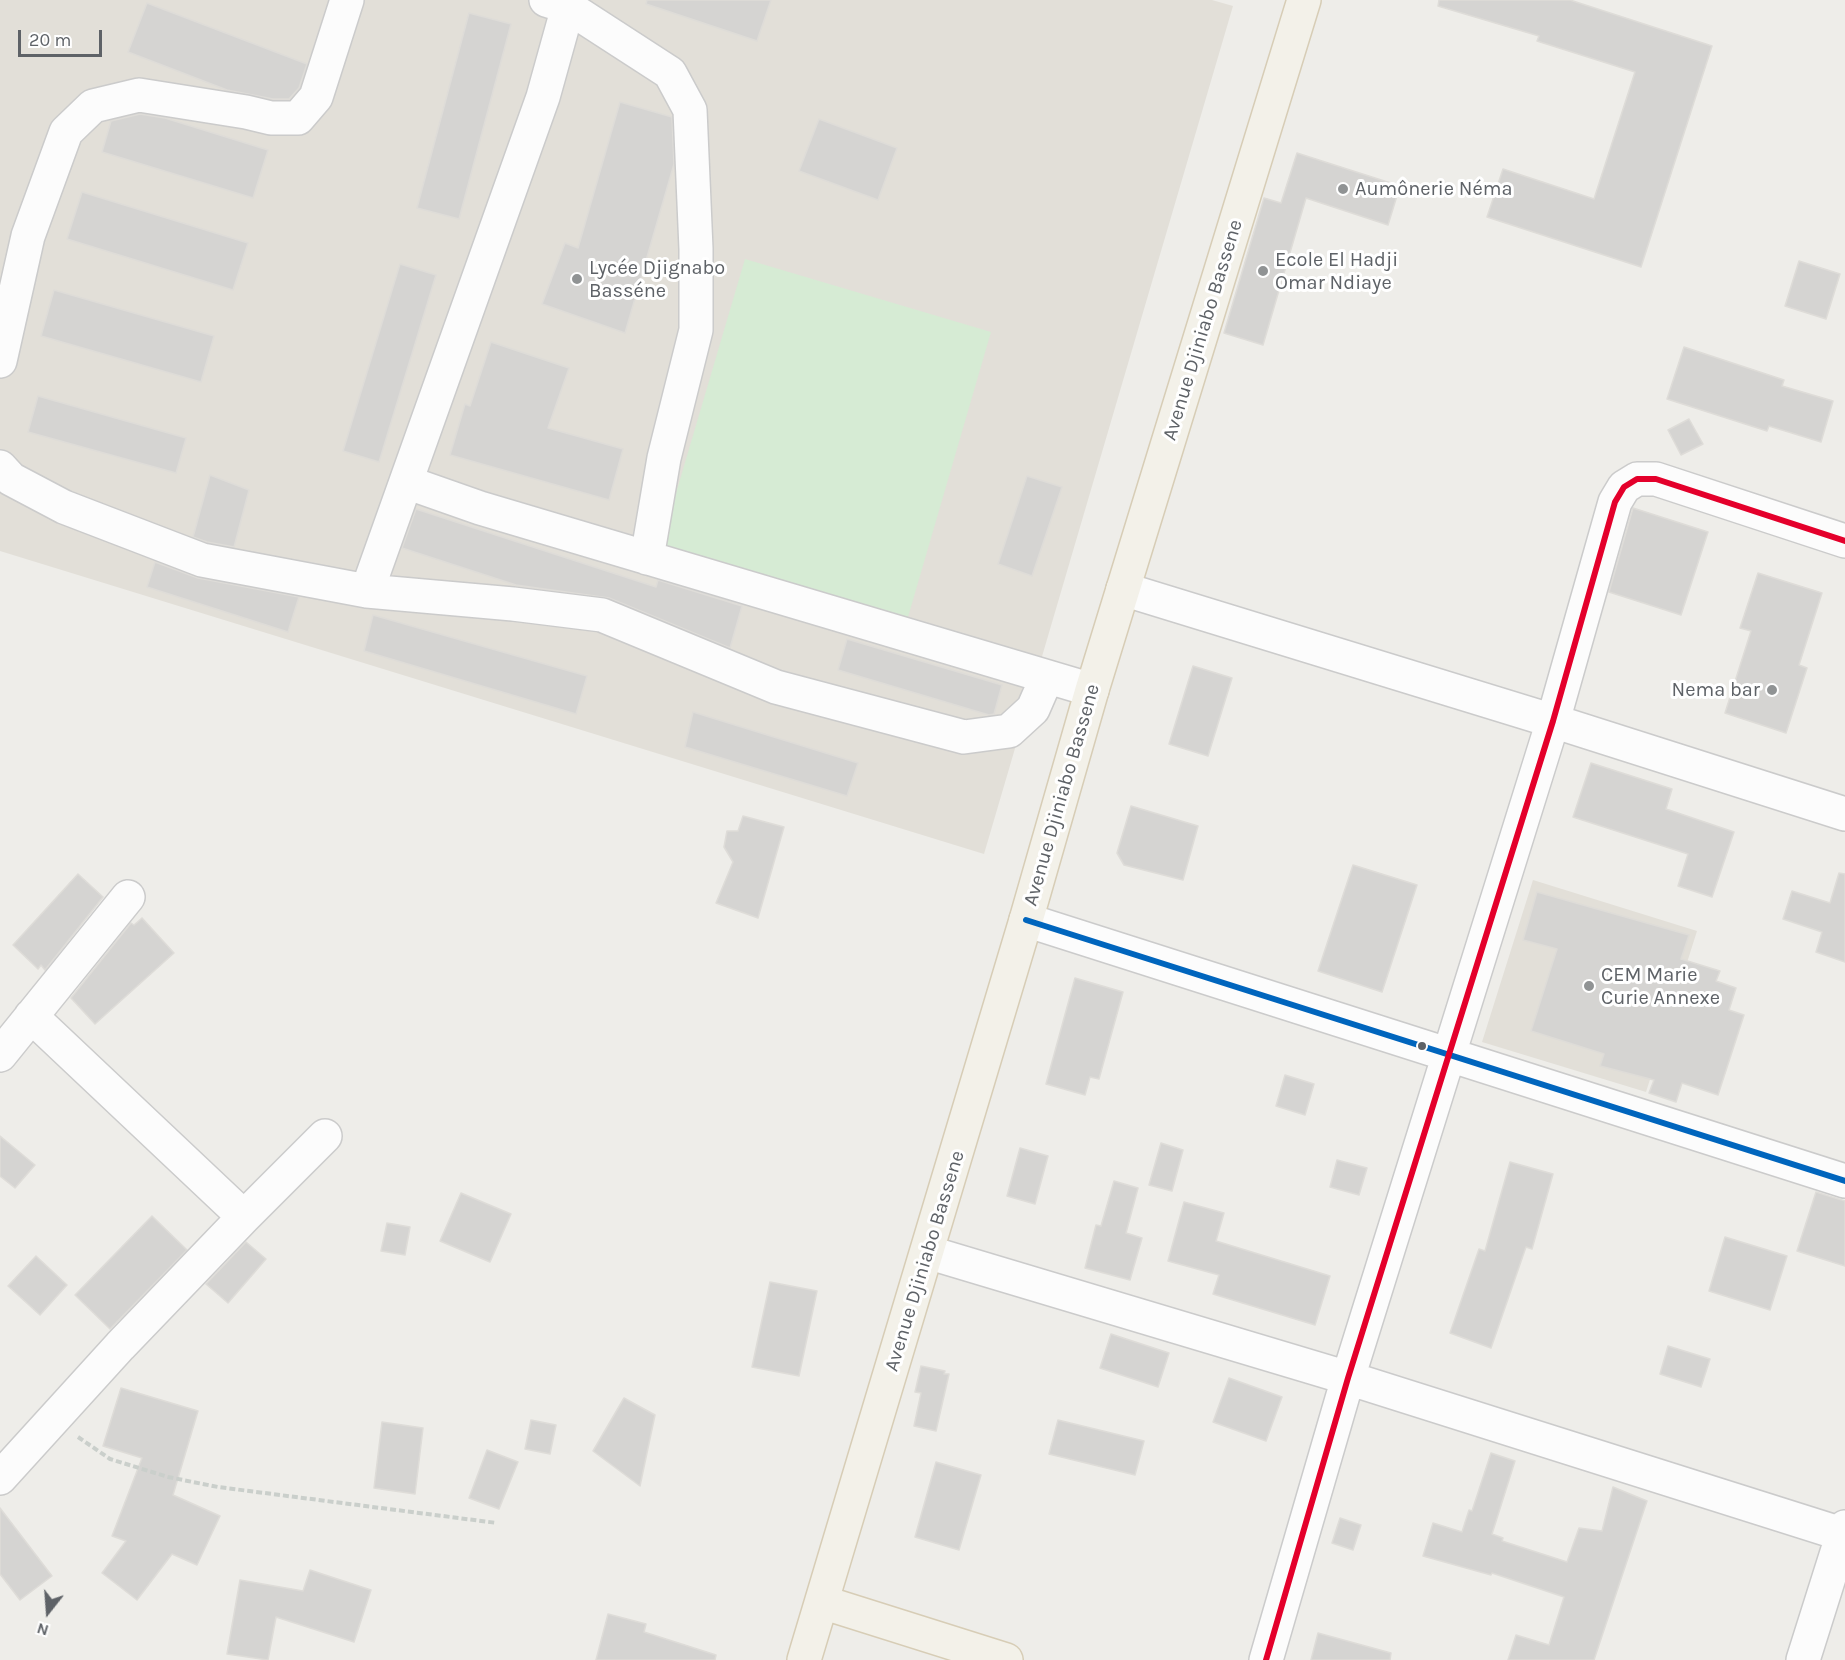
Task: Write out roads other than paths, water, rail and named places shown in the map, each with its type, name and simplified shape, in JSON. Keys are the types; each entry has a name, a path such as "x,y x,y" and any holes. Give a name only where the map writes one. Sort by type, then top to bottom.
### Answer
{"main road":[{"name":"Avenue Djiniabo Bassene","path":"804,1660 1026,920 1092,690 1304,0"},
{"path":"822,1602 1006,1660"}],"street":[{"path":"0,361 28,236 66,132 93,106 139,95 271,118 298,118 316,97 347,0"},
{"path":"367,591 543,97 557,4 669,73 690,110 696,249 696,330 664,458 647,558"},
{"path":"0,466 11,479 64,507 202,560 367,591 513,604 602,615 776,687 964,737 1009,731 1033,709 1047,677"},
{"path":"1266,1660 1348,1378 1553,721 1615,502 1624,488 1637,479 1656,479 1845,541"},
{"path":"406,482 480,508 1092,690"},
{"path":"1123,589 1553,721 1845,814"},
{"path":"0,1055 128,897"},
{"path":"1026,920 1845,1180"},
{"path":"31,1016 244,1217"},
{"path":"0,1478 53,1417 244,1217 325,1136"},
{"path":"927,1252 1348,1378 1844,1532 1803,1660"}],"place":[{"name":"Aumônerie Néma","path":"1343,189"},
{"name":"Ecole El Hadji Omar Ndiaye","path":"1263,271"},
{"name":"Lycée Djignabo Basséne","path":"577,279"},
{"name":"Nema bar","path":"1772,690"},
{"name":"CEM Marie Curie Annexe","path":"1589,986"}]}
